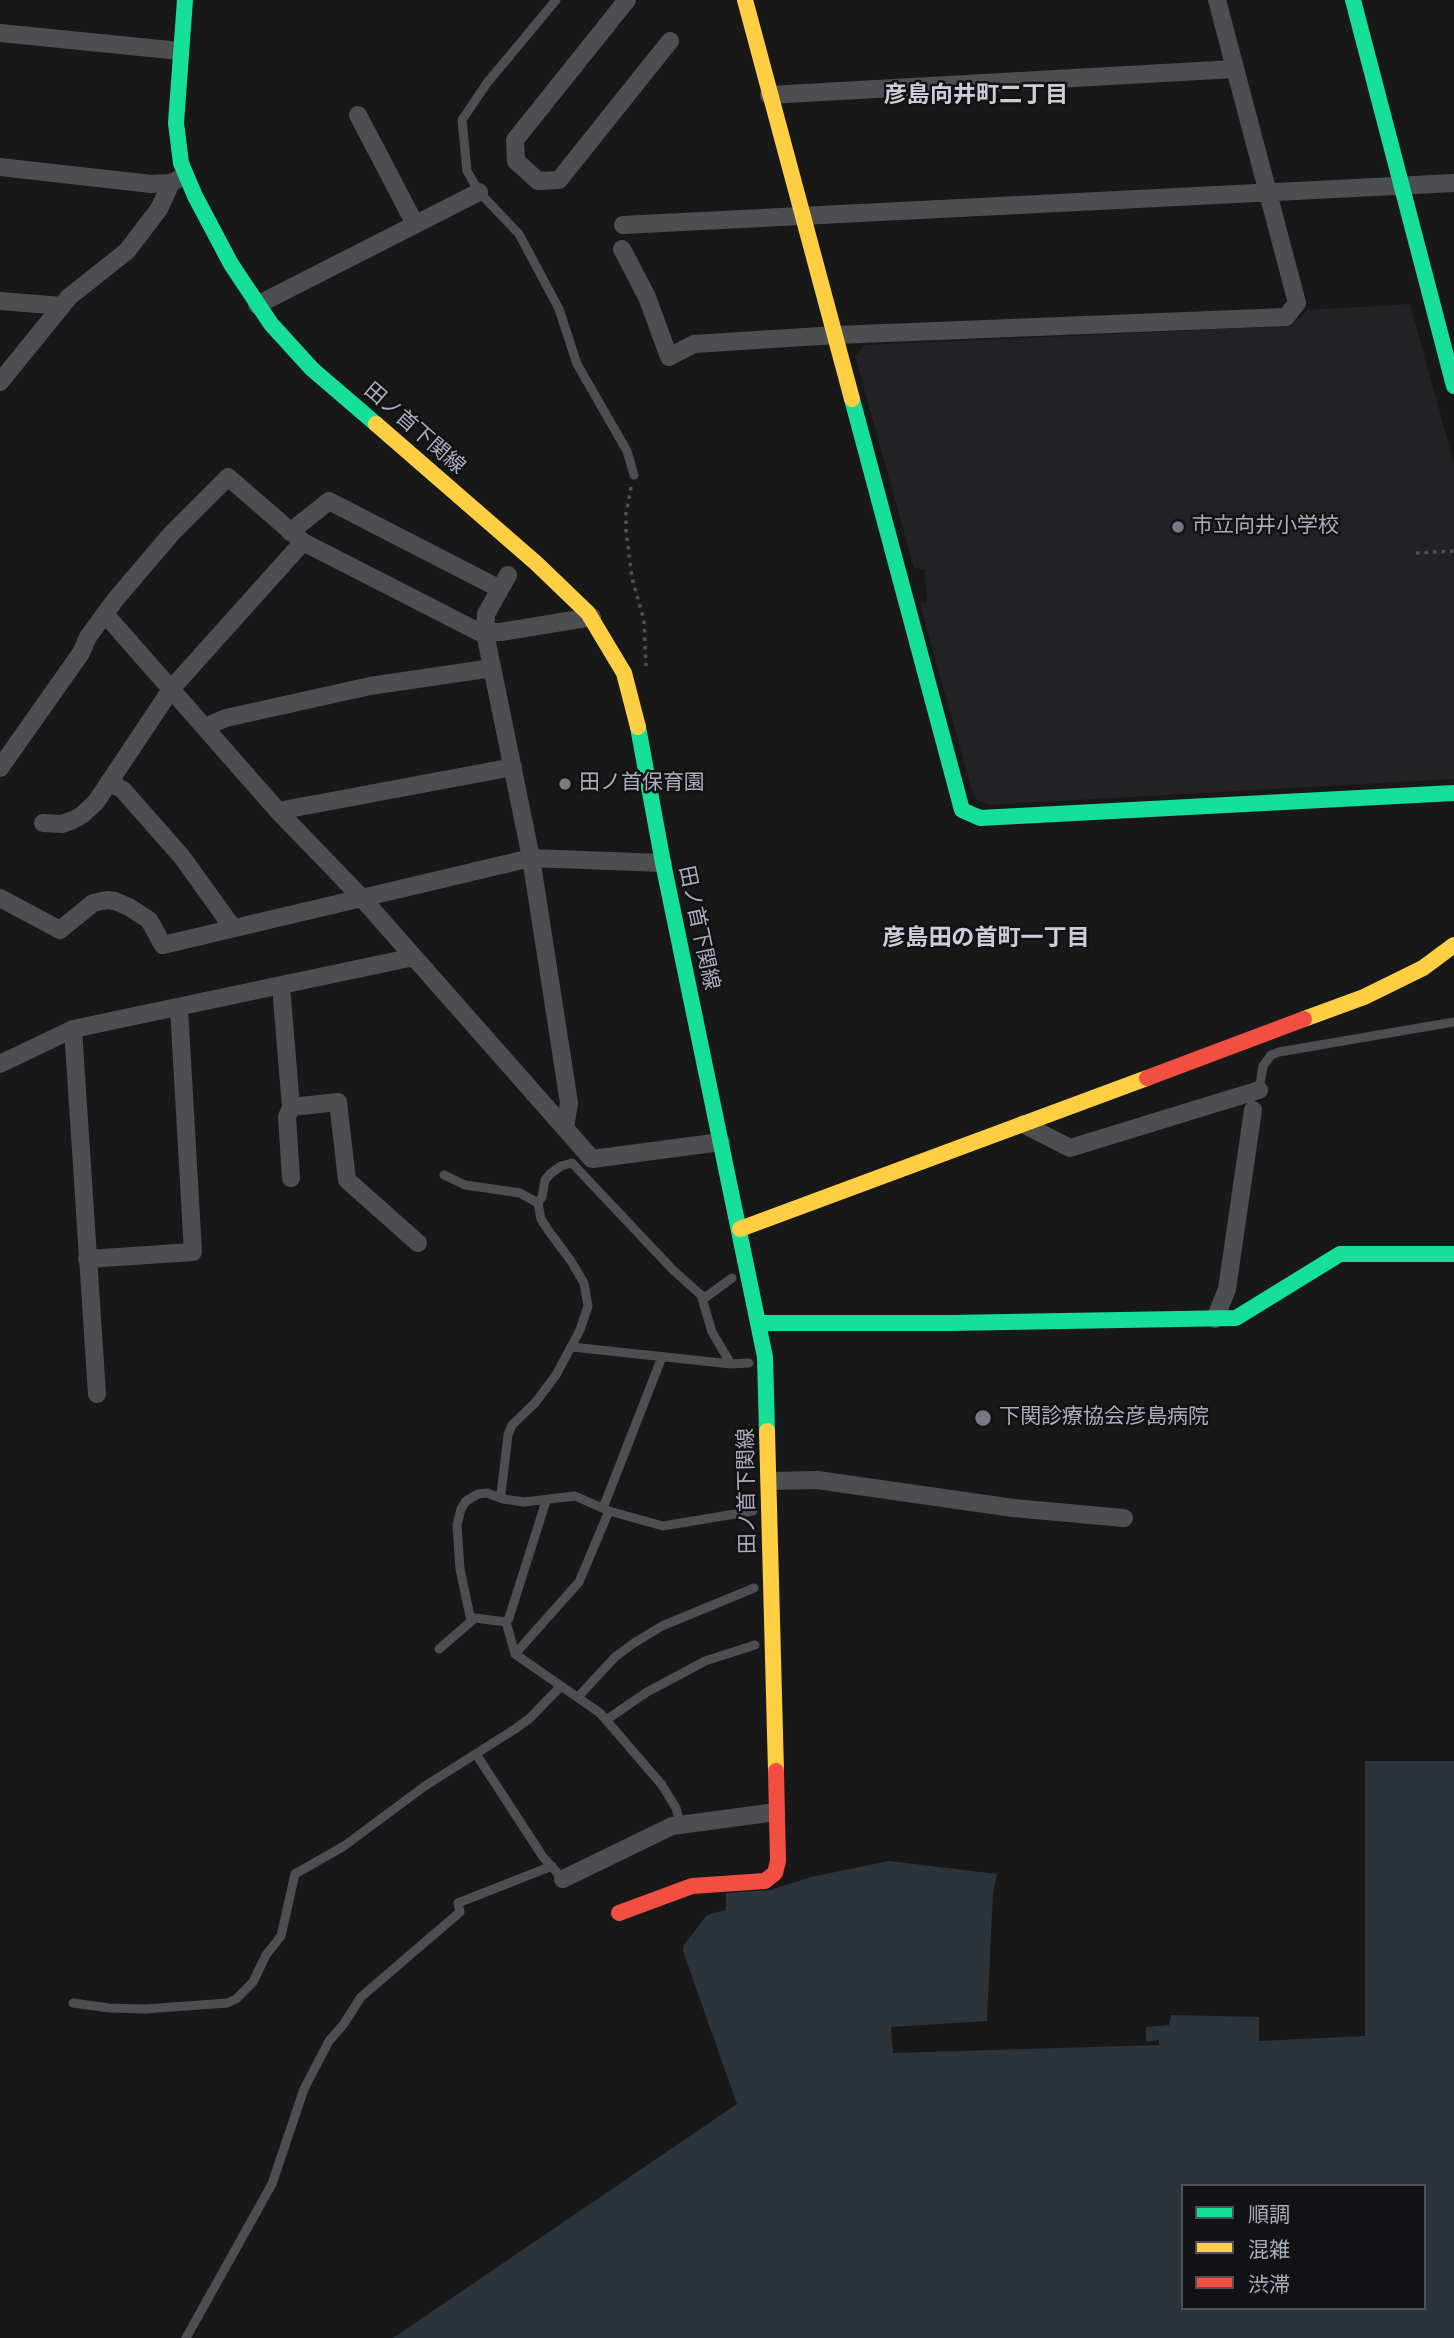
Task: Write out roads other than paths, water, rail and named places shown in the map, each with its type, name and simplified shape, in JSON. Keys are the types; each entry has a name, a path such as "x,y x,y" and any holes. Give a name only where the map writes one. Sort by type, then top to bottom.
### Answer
{"street":[{"name":"田ノ首下関線","path":"185,0 176,123 181,163 179,179 231,264 271,324 312,369 536,563 592,617 614,653 629,686 638,721 663,863 765,1357 778,1861 775,1873 765,1881 692,1886 619,1913"},
{"path":"627,0 515,140 516,161 538,181 559,180 670,41"},
{"path":"745,0 962,810 980,818 1454,793"},
{"path":"622,249 647,298 669,357 694,344 836,335 1286,317 1297,303 1217,0"},
{"path":"1353,0 1454,386"},
{"path":"0,33 180,51"},
{"path":"769,95 1235,69"},
{"path":"358,115 415,223"},
{"path":"0,167 151,184 179,179"},
{"path":"0,382 69,298 127,251 179,179"},
{"path":"623,225 1454,183"},
{"path":"257,305 479,192"},
{"path":"0,301 62,306"},
{"path":"0,768 81,653 105,614 172,533 228,477 297,537 479,632 592,617"},
{"path":"43,823 62,824 82,815 96,802 172,688 329,501 504,582 486,614 485,632 531,858 569,1103 565,1128"},
{"path":"105,614 278,811 361,897 592,1159 721,1142"},
{"path":"205,727 226,718 370,686 492,668"},
{"path":"278,811 513,767"},
{"path":"109,782 123,790 182,857 233,928"},
{"path":"0,898 60,930 93,903 115,901 149,920 163,945 531,858 663,863"},
{"path":"740,1229 1364,998 1423,968 1454,945"},
{"path":"0,1064 73,1029 414,957"},
{"path":"281,986 291,1107 287,1117 291,1178"},
{"path":"87,1259 192,1252 179,1008"},
{"path":"73,1029 97,1394"},
{"path":"1023,1124 1070,1148 1259,1090"},
{"path":"291,1107 338,1102 346,1180 418,1243"},
{"path":"1215,1319 1227,1289 1253,1110"},
{"path":"758,1323 1236,1318 1340,1254 1454,1254"},
{"path":"769,1481 817,1480 1013,1508 1124,1518"},
{"path":"557,1873 680,1824 776,1812"}],"lane":[{"path":"556,0 486,83 462,120 467,171 479,192 519,234 543,277 559,309 577,364 623,443 634,475"},
{"path":"1259,1090 1262,1066 1271,1055 1279,1052 1454,1022"},
{"path":"498,1496 501,1494 508,1435 512,1425 549,1386 572,1347 587,1310 588,1296 584,1283 541,1219 538,1203 545,1180 550,1174 561,1166 572,1163 673,1270 701,1295 706,1297 732,1278"},
{"path":"444,1175 465,1185 520,1193 538,1203"},
{"path":"701,1295 712,1332 731,1364"},
{"path":"572,1347 731,1364 749,1363"},
{"path":"515,1654 579,1582 662,1357"},
{"path":"471,1621 460,1569 457,1525 466,1501 478,1494 487,1493 524,1502 575,1496 606,1510 663,1526 753,1511"},
{"path":"546,1501 506,1622 515,1654 606,1720 662,1785 676,1808 680,1824"},
{"path":"578,1698 615,1657 634,1643 662,1626 754,1588"},
{"path":"439,1649 475,1618 506,1622"},
{"path":"606,1720 647,1692 693,1667 755,1645"},
{"path":"73,2003 145,2009 227,2003 236,1999 253,1982 266,1955 281,1936 295,1874 344,1846 425,1786 530,1718 561,1686"},
{"path":"186,2338 272,2184 304,2089 329,2041 344,2025 361,1997 460,1912 458,1903 557,1873 475,1754"}],"place":[{"name":"市立向井小学校","path":"1178,527"},
{"name":"田ノ首保育園","path":"565,784"},
{"name":"下関診療協会彦島病院","path":"983,1418"}],"district":[{"name":"彦島向井町二丁目","path":"976,96"},
{"name":"彦島田の首町一丁目","path":"986,939"}]}
